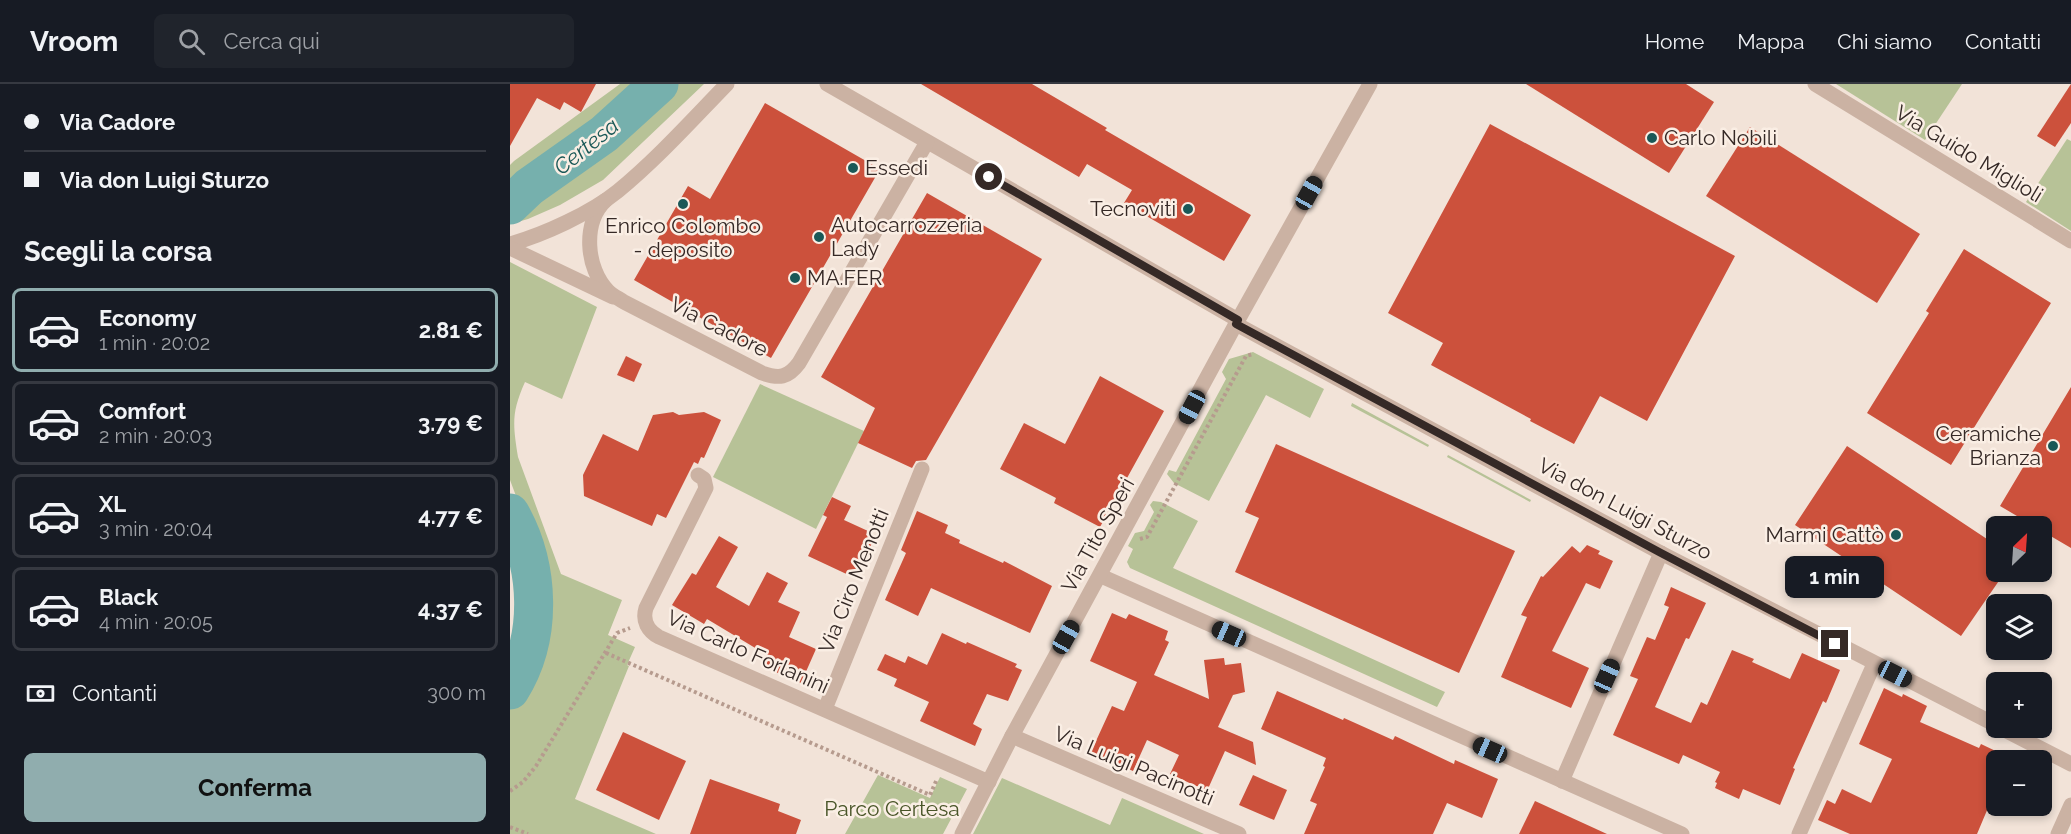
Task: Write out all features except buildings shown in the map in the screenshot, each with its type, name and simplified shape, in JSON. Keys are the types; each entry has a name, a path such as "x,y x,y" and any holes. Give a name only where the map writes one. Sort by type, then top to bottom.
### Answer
{"street":[{"name":"Via Cadore","path":"727,84 653,159 596,211 590,242 593,262 604,286 624,302 762,373 779,378 788,375 799,363 927,142"},
{"path":"827,84 1237,322"},
{"name":"Via Tito Speri","path":"962,834 1012,736 1237,322 1370,84"},
{"name":"Via Guido Miglioli","path":"1815,84 2071,241"},
{"name":"Via Cadore","path":"511,246 582,214 606,200"},
{"path":"511,246 596,291 624,302"},
{"name":"Via don Luigi Sturzo","path":"1237,322 1661,553 1986,720"},
{"name":"Via Ciro Menotti","path":"825,710 922,469"},
{"name":"Via Carlo Forlanini","path":"698,475 704,479 706,488 646,608 645,622 650,631 659,637 989,782"},
{"path":"1562,781 1661,553"},
{"path":"1101,576 1682,834"},
{"path":"1799,834 1874,664"},
{"name":"Via Luigi Pacinotti","path":"1012,736 1239,834"},
{"path":"2020,738 2071,764"},
{"path":"2058,834 2071,806"}],"path":[{"path":"1135,540 1147,537 1246,356 1260,352"},
{"path":"510,791 522,782 536,766 617,633 645,622"},
{"path":"606,653 930,795 945,762"},
{"path":"510,826 528,834"}],"green space":[{"path":"620,84 645,84 606,122 510,186 510,165 514,161"},
{"path":"672,84 704,84 603,180 560,205 514,223 528,204 629,127"},
{"path":"1836,84 1962,84 1925,140"},
{"path":"2067,139 2071,141 2071,231 2026,202"},
{"path":"510,262 597,307 562,399 525,382 515,411 515,436 518,457 561,574 622,600 608,635 635,647 575,799 656,834 510,834 510,705 522,693 533,674 540,614 536,561 525,520 510,480"},
{"path":"1253,352 1324,389 1310,418 1266,395 1209,501 1174,483 1167,474 1169,470 1176,472 1226,379 1222,372 1229,359"},
{"path":"760,384 864,431 816,529 713,477"},
{"path":"1352,403 1429,445 1428,447 1351,406"},
{"path":"1448,455 1531,500 1530,502 1447,457"},
{"path":"1153,501 1161,502 1198,521 1173,568 1445,692 1437,707 1130,568 1127,562 1133,549 1128,546 1135,533 1144,531 1154,512 1150,505"},
{"name":"Parco Certesa","path":"878,775 930,798 940,777 967,789 943,834 845,834"},
{"path":"1002,778 1110,825 1122,798 1204,834 973,834"}],"waterway":[{"name":"Certesa","path":"510,205 529,187 604,134 659,84"},
{"name":"Certesa","path":"510,513 527,556 534,602 528,648 521,670 510,690"}],"place":[{"name":"Carlo Nobili","path":"1652,138"},
{"name":"Essedi","path":"853,168"},
{"name":"Enrico Colombo - deposito","path":"683,204"},
{"name":"Tecnoviti","path":"1188,209"},
{"name":"Autocarrozzeria Lady","path":"819,237"},
{"name":"MA.FER","path":"795,278"},
{"name":"Ceramiche Brianza","path":"2053,446"},
{"name":"Marmi Cattò","path":"1896,535"}],"route":[{"path":"989,177 1238,320 1236,324 1835,644"}]}
